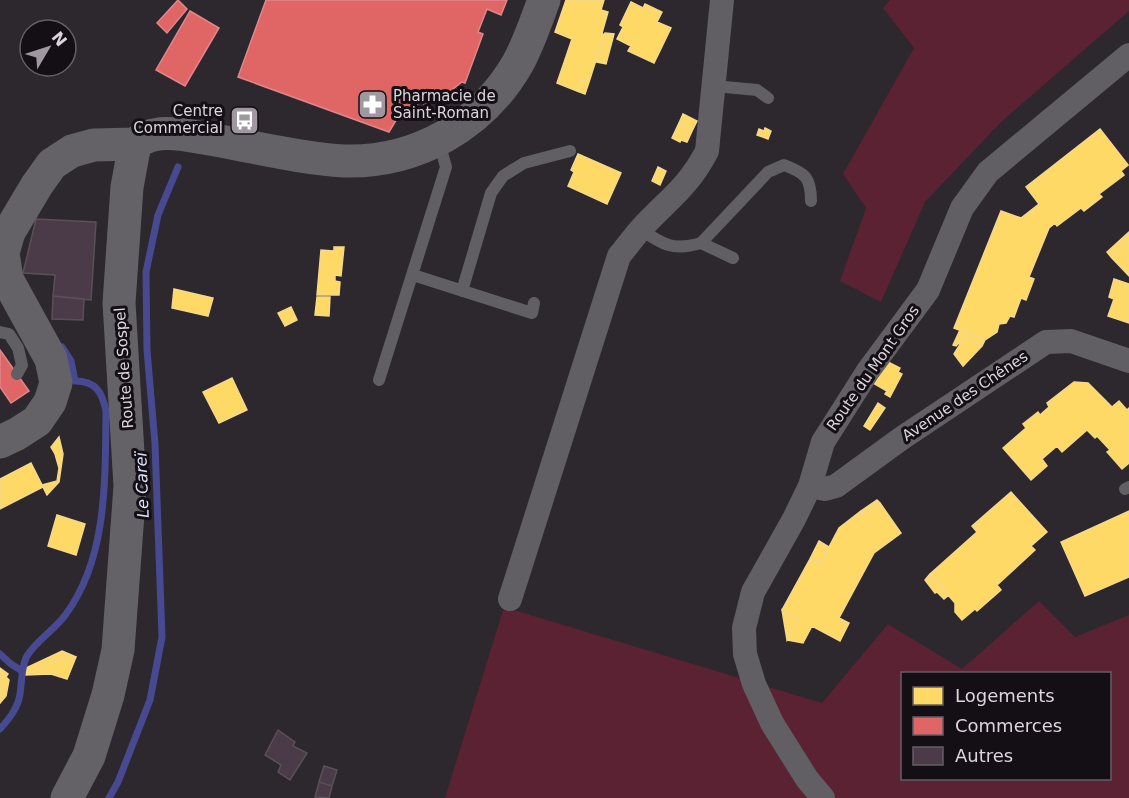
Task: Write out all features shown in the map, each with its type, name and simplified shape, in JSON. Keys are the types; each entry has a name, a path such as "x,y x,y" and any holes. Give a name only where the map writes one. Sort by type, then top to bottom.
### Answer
{"street":[{"path":"0,442 37,421 50,402 56,383 51,359 7,279 3,253 9,232 52,164 72,151 94,145 135,144 144,137 177,134 344,161 388,158 418,150 473,119 502,87 527,46 544,0"},
{"path":"510,599 619,256 640,229 683,188 697,170 707,151 722,0"},
{"name":"Route du Mont Gros","path":"823,798 807,779 772,723 754,684 745,654 744,628 753,592 810,486 823,442 868,370 928,290 962,208 988,172 1129,55"},
{"name":"Route de Sospel","path":"67,798 89,756 108,695 118,650 130,486 119,303 127,187 135,144"},
{"name":"Avenue des Chênes","path":"810,486 825,489 836,486 902,438 1046,342 1071,341 1129,361"}],"lane":[{"path":"714,86 757,90 768,98"},
{"path":"379,380 446,167 438,140"},
{"path":"462,291 491,193 503,176 524,163 570,151"},
{"path":"640,229 663,245 688,247 701,243 768,172 784,165 802,172 811,185 811,201"},
{"path":"701,243 733,258"},
{"path":"413,275 532,313 534,303"},
{"path":"0,332 9,334 18,348 22,365 16,374"}],"shaded area":[{"path":"890,0 1129,0 1129,11 1001,122 925,202 881,302 840,281 866,208 843,174 914,48 883,8"},
{"path":"1039,601 1075,637 1129,615 1129,798 445,798 504,607 822,703 888,624 962,669"}],"building: Logements":[{"path":"566,0 604,0 601,10 608,12 602,33 604,35 589,82 581,80 577,91 557,83 572,39 555,32"},
{"path":"631,2 643,8 645,4 662,12 657,22 671,28 654,63 628,51 631,46 617,39 623,27 620,25"},
{"path":"605,33 614,34 606,64 596,62"},
{"path":"581,80 589,82 585,94 577,91"},
{"path":"683,114 697,121 693,129 679,123"},
{"path":"679,123 687,127 680,142 672,138"},
{"path":"687,127 693,129 687,142 681,140"},
{"path":"765,128 771,131 768,139 757,135 759,129 764,131"},
{"path":"1100,129 1128,165 1121,171 1124,175 1099,194 1102,197 1084,211 1081,208 1057,226 1055,223 1049,228 1029,277 1034,279 1026,300 1021,298 1014,317 1010,316 1006,323 999,324 997,332 985,340 954,328 1001,211 1021,218 1039,204 1026,187"},
{"path":"578,154 621,173 607,204 568,186 574,172 571,170"},
{"path":"658,167 666,171 660,185 652,181"},
{"path":"1129,232 1129,241 1111,257 1107,252"},
{"path":"1129,241 1129,276 1111,257"},
{"path":"334,247 344,247 341,276 335,275 335,281 340,282 339,295 317,295 321,250 334,251"},
{"path":"1114,279 1129,284 1129,323 1108,316 1114,299 1109,297"},
{"path":"174,289 213,298 208,316 172,308"},
{"path":"317,297 330,297 329,316 315,315"},
{"path":"291,307 297,320 285,326 278,313"},
{"path":"960,330 985,340 982,346 964,338 956,346 953,345"},
{"path":"964,338 982,346 963,366 954,354"},
{"path":"886,361 900,368 898,372 902,374 890,397 885,394 887,391 873,383"},
{"path":"232,378 247,410 219,423 203,392"},
{"path":"1074,382 1088,383 1112,407 1119,401 1127,410 1129,408 1129,463 1122,469 1107,452 1110,450 1097,436 1095,438 1087,430 1062,452 1057,446 1042,459 1047,466 1031,480 1003,448 1026,428 1023,424 1038,412 1040,415 1049,407 1047,403"},
{"path":"878,403 885,408 870,430 864,426"},
{"path":"59,437 63,454 59,482 47,495 42,485 57,481 59,468 51,447"},
{"path":"31,463 43,487 0,509 0,479"},
{"path":"1011,492 1047,532 1031,546 1035,550 997,585 1001,590 977,611 975,609 962,620 955,612 955,603 930,574 977,532 972,526"},
{"path":"877,500 880,503 863,515 861,511"},
{"path":"880,503 901,533 874,553 839,618 849,623 840,641 812,626 803,643 787,640 798,619 782,610 810,559 820,564 839,528 861,511 863,515"},
{"path":"1129,511 1129,577 1085,596 1061,542"},
{"path":"57,515 85,524 76,555 48,546"},
{"path":"819,541 829,547 820,564 810,559"},
{"path":"930,574 949,595 944,599 937,592 935,593 925,580"},
{"path":"782,610 798,619 787,640"},
{"path":"62,651 76,657 63,658 25,675 26,668"},
{"path":"76,657 67,679 51,674 25,675 63,658"},
{"path":"0,668 8,674 6,677 9,680 6,696 0,703"}],"building: Commerces":[{"path":"178,0 187,9 167,33 157,23"},
{"path":"266,0 507,0 501,15 487,9 478,32 483,34 465,83 462,82 453,89 454,91 424,104 423,102 414,105 411,113 398,117 389,132 238,77"},
{"path":"190,11 219,28 185,86 156,70"},
{"path":"0,350 29,391 11,403 0,387"}],"building: Autres":[{"path":"36,219 96,222 91,300 53,296 55,275 23,273"},
{"path":"53,296 84,299 83,320 52,319"},
{"path":"278,730 295,742 293,746 307,753 290,780 278,772 281,765 265,755"},
{"path":"324,766 337,770 332,786 319,782"},
{"path":"319,782 332,786 329,798 315,797"}],"waterway":[{"name":"Le Careï","path":"109,798 118,782 150,700 162,637 155,444 147,350 146,272 158,215 178,167"},
{"path":"0,729 17,704 23,667 29,652 62,620 80,592 97,542 104,490 106,411 100,393 93,385 75,381 71,361 62,347"},
{"path":"0,654 22,671"}],"place":[{"name":"Pharmacie de Saint-Roman","path":"372,105"},
{"name":"Centre Commercial","path":"244,120"}]}
